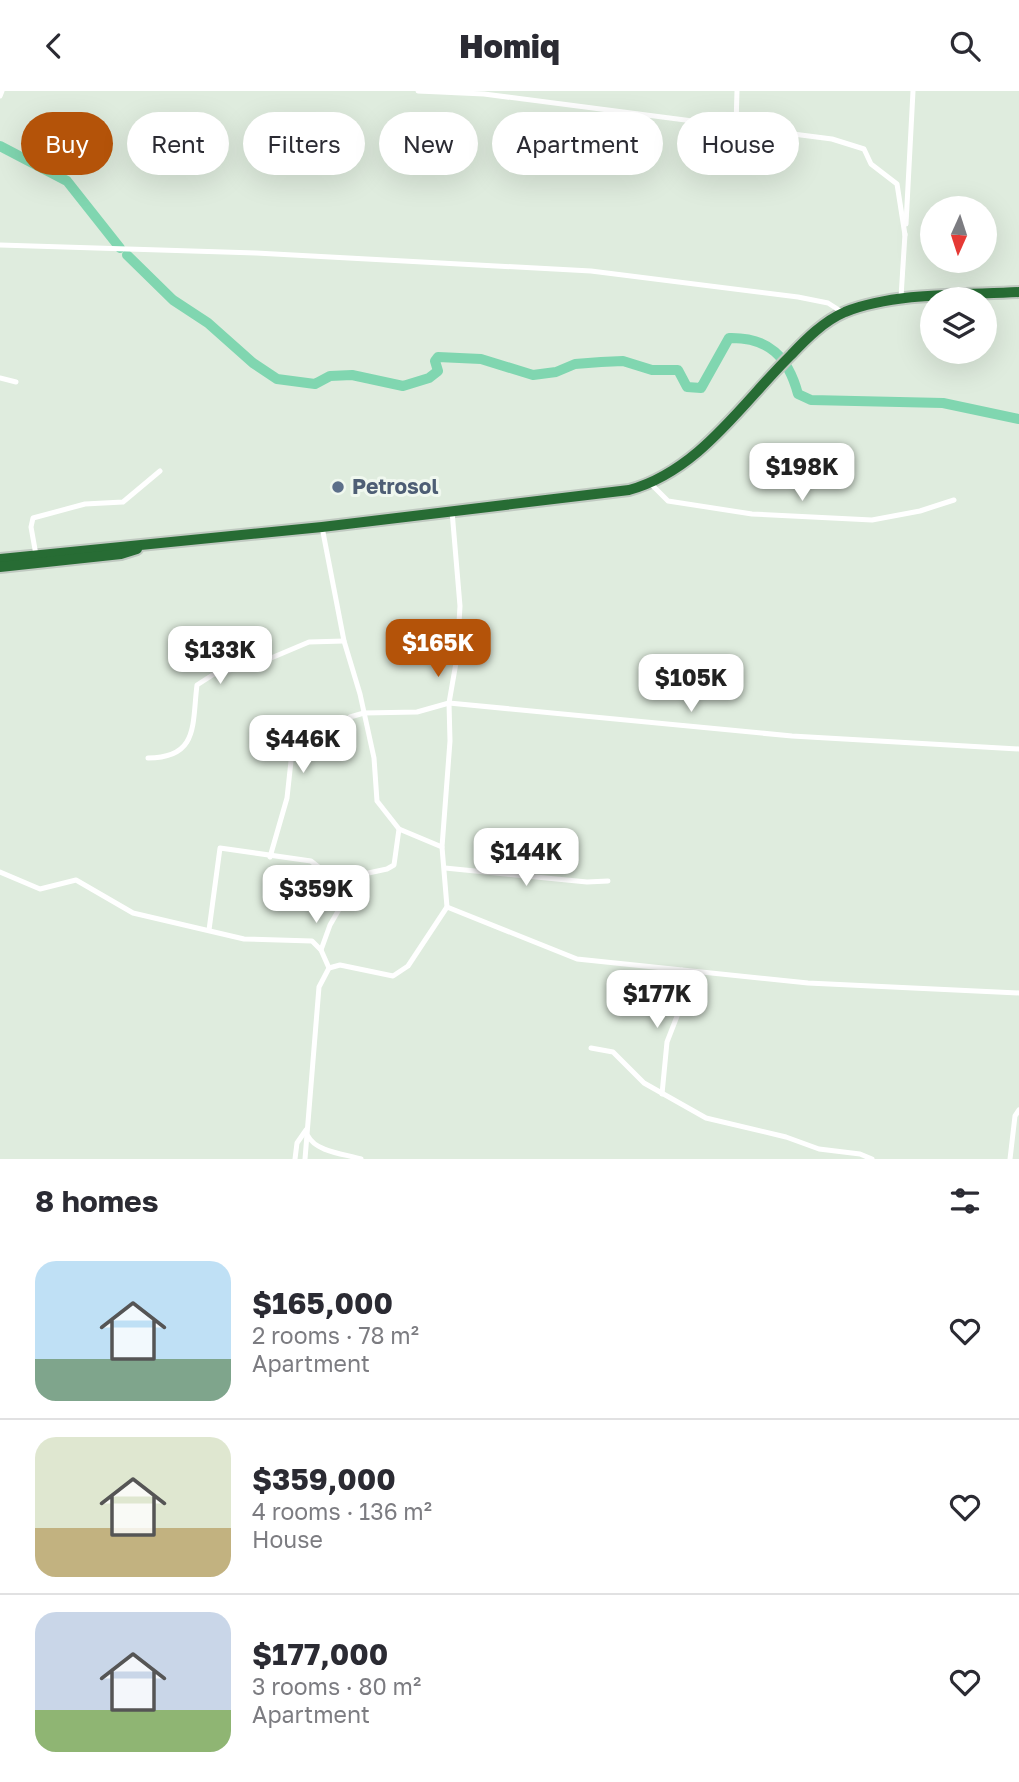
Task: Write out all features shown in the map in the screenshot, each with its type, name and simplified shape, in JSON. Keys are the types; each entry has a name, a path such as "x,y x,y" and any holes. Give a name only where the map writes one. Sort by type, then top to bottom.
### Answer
{"highway":[{"path":"0,559 323,527 616,492 650,483 696,454 800,346 818,329 843,313 871,304 901,300 1019,292"},
{"path":"0,567 121,554 156,544"}],"street":[{"path":"0,96 2,91"},
{"path":"418,91 484,92 677,118"},
{"path":"736,112 737,91"},
{"path":"901,300 913,91"},
{"path":"799,135 832,139 864,149 870,164 897,184 905,235"},
{"path":"0,245 256,253 591,271 798,297 828,303 843,313"},
{"path":"0,378 16,382"},
{"path":"36,555 31,527 33,518 85,504 123,502 160,471"},
{"path":"650,483 668,501 752,514 872,520 920,511 954,500"},
{"path":"305,1159 319,987 329,968 340,965 393,976 408,966 447,907 442,847 450,741 449,703 457,657 460,606 452,511"},
{"path":"323,527 344,641 374,758 377,801 398,829 442,847"},
{"path":"148,758 175,755 184,749 190,737 197,685 214,674 264,661 309,642 344,641"},
{"path":"270,857 287,798 292,752 312,752 350,717 364,713 417,712 449,703 792,736 1019,749"},
{"path":"209,930 220,848 311,861 330,876 345,879 394,865 398,829"},
{"path":"445,868 586,882 608,881"},
{"path":"0,872 40,889 76,880 133,913 244,939 312,941 321,950 329,968"},
{"path":"321,950 330,925 341,906 345,879"},
{"path":"447,907 577,958 808,983 1019,993"},
{"path":"662,1094 667,1042 681,1006 682,970"},
{"path":"591,1048 613,1052 644,1083 706,1118 786,1137 819,1149 860,1154 873,1159"},
{"path":"1010,1159 1015,1117 1019,1110"},
{"path":"295,1159 297,1143 306,1129"},
{"path":"306,1129 313,1143 361,1159"}],"waterway":[{"path":"0,146 67,181 120,248"},
{"path":"127,255 173,300 208,323 253,363 277,379 315,384 330,376 352,375 403,386 429,378 438,371 435,361 438,357 481,359 533,375 556,372 575,364 623,361 652,370 678,370 687,387 701,388 729,338 755,341 775,352 789,370 798,394 811,400 943,403 1019,419"}],"place":[{"name":"Petrosol","path":"338,487"}]}
